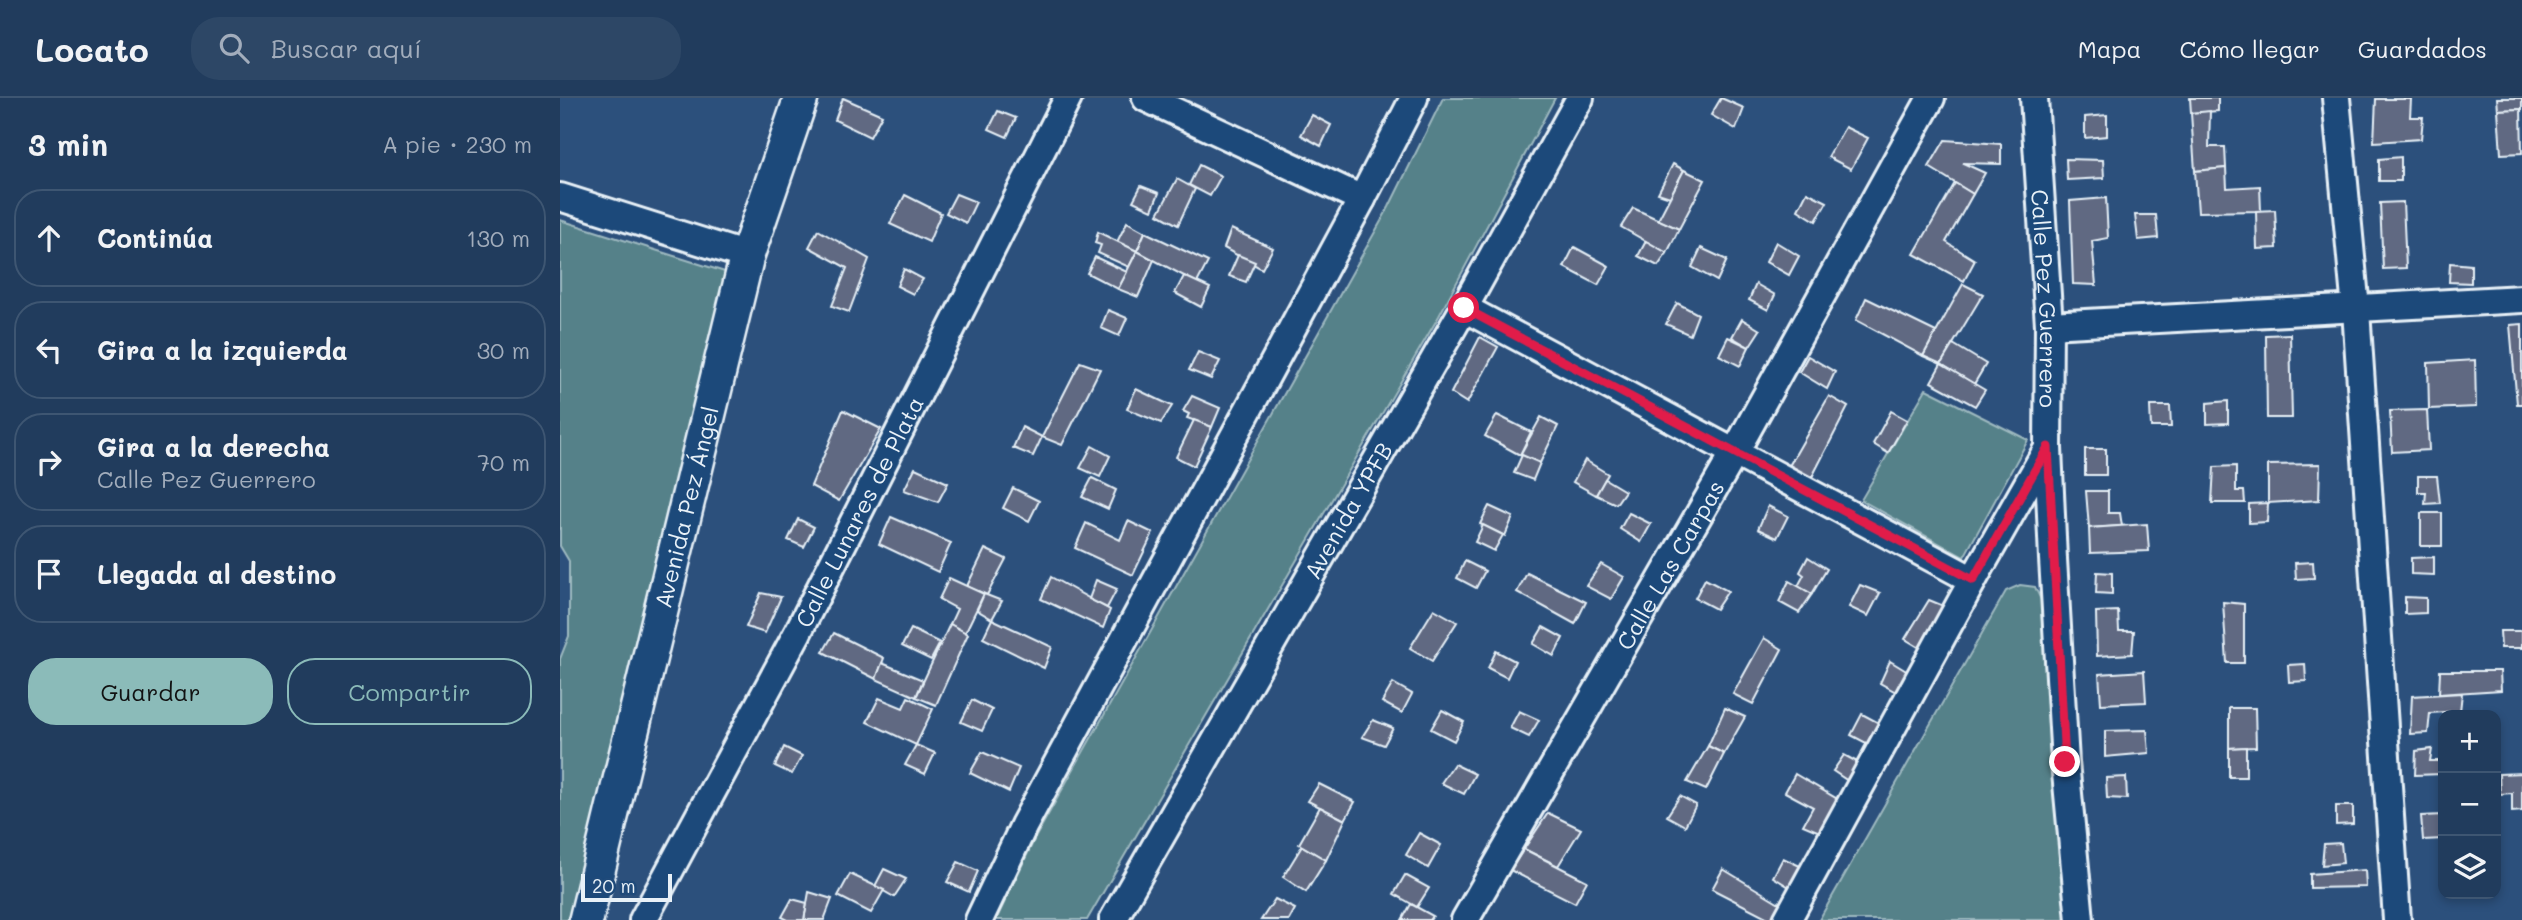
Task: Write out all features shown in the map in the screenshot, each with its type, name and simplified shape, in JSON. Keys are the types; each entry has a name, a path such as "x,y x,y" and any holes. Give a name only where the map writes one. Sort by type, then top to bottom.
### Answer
{"street":[{"name":"Avenida Pez Ángel","path":"586,920 747,256 801,98"},
{"name":"Calle Lunares de Plata","path":"643,920 798,632 1068,98"},
{"path":"1146,98 1362,199"},
{"path":"979,920 1024,825 1414,98"},
{"name":"Avenida YPFB","path":"1113,920 1464,308 1580,98"},
{"name":"Calle Las Carpas","path":"1465,920 1735,452 1931,98"},
{"name":"Calle Pez Guerrero","path":"2034,98 2049,326 2048,447 2065,762 2080,920"},
{"path":"2336,98 2356,310 2397,920"},
{"path":"560,197 747,256"},
{"path":"2049,326 2522,299"},
{"path":"1464,308 1973,580"},
{"path":"1787,920 2048,447"}],"green space":[{"path":"1443,98 1555,98 1439,316 1087,920 996,920 1035,838 1389,207"},
{"path":"560,220 728,273 570,920 560,920 560,659 569,636 569,561 560,546"},
{"path":"1926,389 2028,440 1964,557 1861,500"},
{"path":"2020,585 2035,587 2043,604 2066,920 1819,920 2006,591"}],"building":[{"path":"843,98 882,115 870,137 835,120"},
{"path":"1721,98 1744,108 1736,129 1711,115"},
{"path":"2190,98 2218,98 2218,111 2191,113"},
{"path":"2497,98 2522,98 2522,109 2498,110"},
{"path":"2376,99 2411,99 2410,117 2423,117 2421,139 2374,142"},
{"path":"2521,109 2522,153 2501,154 2498,110"},
{"path":"998,111 1016,118 1007,137 989,129"},
{"path":"2210,111 2209,147 2225,147 2226,168 2195,171 2191,113"},
{"path":"1312,115 1331,125 1321,146 1301,135"},
{"path":"2107,115 2107,136 2085,138 2085,117"},
{"path":"1845,127 1868,138 1851,169 1828,157"},
{"path":"1945,140 2001,144 2001,164 1963,163 1985,173 1973,194 1929,167"},
{"path":"2401,157 2401,181 2379,181 2379,159"},
{"path":"2066,159 2103,160 2104,178 2067,180"},
{"path":"1673,164 1684,170 1670,197 1658,193"},
{"path":"1199,165 1221,176 1210,196 1189,185"},
{"path":"2226,168 2227,188 2260,186 2261,211 2198,212 2195,171"},
{"path":"1684,170 1705,180 1679,229 1658,220"},
{"path":"1177,179 1195,189 1178,225 1158,214"},
{"path":"1955,183 1973,194 1946,242 1975,260 1964,281 1914,254"},
{"path":"1141,186 1159,193 1152,210 1133,201"},
{"path":"1807,192 1827,202 1816,221 1798,210"},
{"path":"956,194 976,202 966,223 946,213"},
{"path":"905,195 941,213 929,242 890,224"},
{"path":"2106,198 2108,238 2092,241 2096,285 2073,284 2070,201"},
{"path":"2403,202 2406,268 2383,269 2380,203"},
{"path":"1633,208 1679,229 1667,253 1621,227"},
{"path":"2275,210 2277,248 2257,249 2256,211"},
{"path":"2135,215 2156,215 2158,238 2138,240"},
{"path":"1127,222 1145,232 1137,251 1117,242"},
{"path":"1231,229 1273,248 1262,269 1224,248"},
{"path":"818,230 869,259 849,312 832,306 847,268 809,247"},
{"path":"1098,232 1137,251 1129,267 1098,253 1101,245 1095,243"},
{"path":"1145,232 1208,262 1197,283 1137,251"},
{"path":"1646,241 1667,253 1658,266 1638,256"},
{"path":"1776,242 1799,256 1789,275 1766,262"},
{"path":"1574,247 1609,266 1598,285 1564,267"},
{"path":"1701,248 1727,260 1717,281 1692,267"},
{"path":"1137,251 1154,260 1138,297 1118,289"},
{"path":"1238,255 1255,262 1246,282 1229,276"},
{"path":"1095,257 1127,272 1118,289 1087,273"},
{"path":"2450,263 2471,265 2471,283 2449,282"},
{"path":"904,269 923,279 913,294 897,286"},
{"path":"1184,276 1210,288 1201,307 1175,293"},
{"path":"1756,284 1775,295 1768,310 1749,300"},
{"path":"1963,284 1983,294 1941,364 1923,356"},
{"path":"1866,298 1936,332 1923,356 1856,320"},
{"path":"1677,303 1698,314 1690,335 1666,324"},
{"path":"1108,310 1127,318 1119,336 1101,328"},
{"path":"1742,319 1760,330 1749,347 1732,337"},
{"path":"2522,324 2522,404 2517,404 2510,325"},
{"path":"2290,334 2292,418 2267,418 2266,335"},
{"path":"1480,337 1498,347 1467,403 1451,393"},
{"path":"1728,337 1749,347 1740,366 1719,355"},
{"path":"1953,344 1986,364 1974,384 1941,364"},
{"path":"1198,352 1220,361 1211,379 1189,370"},
{"path":"1808,356 1835,372 1827,389 1799,372"},
{"path":"2475,360 2476,407 2429,409 2428,363"},
{"path":"1080,362 1100,369 1062,445 1042,437"},
{"path":"1941,364 1985,390 1975,406 1931,382"},
{"path":"1136,389 1172,406 1161,423 1127,409"},
{"path":"1192,396 1220,408 1212,427 1187,418 1189,414 1183,411"},
{"path":"1829,396 1848,407 1811,479 1789,466"},
{"path":"2228,401 2228,423 2207,424 2207,403"},
{"path":"2150,406 2170,406 2171,427 2151,427"},
{"path":"843,410 881,429 839,501 811,486"},
{"path":"2427,410 2429,450 2392,452 2390,411"},
{"path":"1891,411 1907,420 1888,453 1873,444"},
{"path":"1497,415 1531,432 1520,455 1485,436"},
{"path":"1541,417 1558,426 1540,463 1520,455"},
{"path":"1194,420 1212,427 1194,466 1176,457"},
{"path":"1022,427 1042,437 1033,456 1013,448"},
{"path":"1092,446 1110,456 1100,477 1080,468"},
{"path":"2085,449 2106,449 2106,475 2085,475"},
{"path":"1522,455 1540,463 1533,480 1514,473"},
{"path":"1585,460 1608,474 1596,495 1573,482"},
{"path":"2320,464 2319,500 2268,503 2268,465"},
{"path":"2236,466 2236,491 2244,491 2245,503 2212,503 2214,467"},
{"path":"915,468 948,483 938,502 904,490"},
{"path":"2418,476 2437,476 2440,503 2425,504 2426,492 2418,492"},
{"path":"1092,478 1116,490 1108,509 1082,497"},
{"path":"1605,479 1625,491 1616,504 1596,495"},
{"path":"1013,488 1039,501 1029,521 1003,508"},
{"path":"2086,491 2108,491 2108,513 2120,513 2122,526 2089,528"},
{"path":"2268,503 2267,522 2249,523 2249,504"},
{"path":"1489,506 1513,517 1505,536 1480,524"},
{"path":"1768,506 1788,516 1777,538 1758,529"},
{"path":"1629,513 1651,524 1641,542 1620,529"},
{"path":"2421,513 2442,513 2442,546 2421,546"},
{"path":"891,517 951,543 938,572 879,544"},
{"path":"798,519 814,527 804,547 788,540"},
{"path":"1128,521 1153,533 1133,575 1075,548 1086,523 1120,540"},
{"path":"2147,524 2149,551 2090,553 2089,528"},
{"path":"1483,525 1503,535 1494,551 1475,542"},
{"path":"985,549 1006,559 987,595 967,586"},
{"path":"1808,557 1827,569 1812,594 1798,586 1804,575 1800,572"},
{"path":"2434,557 2434,575 2411,574 2411,558"},
{"path":"1465,561 1485,571 1476,588 1457,578"},
{"path":"2313,562 2314,578 2296,579 2295,563"},
{"path":"1601,564 1624,577 1611,599 1586,586"},
{"path":"2097,572 2112,573 2112,594 2096,593"},
{"path":"1527,573 1586,602 1575,624 1517,592"},
{"path":"1051,577 1110,610 1103,628 1041,599"},
{"path":"949,578 984,594 965,633 950,624 957,609 939,599"},
{"path":"1705,579 1728,591 1716,609 1695,598"},
{"path":"1096,580 1117,589 1107,608 1089,599"},
{"path":"1789,581 1812,594 1799,613 1779,602"},
{"path":"1860,585 1880,593 1868,616 1849,607"},
{"path":"761,593 781,597 765,633 746,627"},
{"path":"984,594 1002,601 992,619 977,610"},
{"path":"2405,597 2426,598 2426,613 2405,614"},
{"path":"1929,600 1946,607 1922,649 1905,639"},
{"path":"2223,602 2244,604 2244,663 2227,663"},
{"path":"1434,609 1457,622 1432,661 1410,648"},
{"path":"2118,611 2119,631 2134,631 2132,654 2097,656 2096,612"},
{"path":"992,619 1052,647 1044,668 983,638"},
{"path":"950,624 968,634 936,705 916,697"},
{"path":"1543,627 1563,638 1554,656 1533,644"},
{"path":"911,629 940,643 931,660 902,646"},
{"path":"2500,631 2522,631 2522,648 2501,648"},
{"path":"834,633 884,658 876,679 823,652"},
{"path":"1764,638 1782,649 1753,704 1733,694"},
{"path":"1496,651 1515,661 1507,678 1488,668"},
{"path":"1890,661 1908,672 1896,692 1880,683"},
{"path":"882,663 923,680 916,697 876,679"},
{"path":"2305,664 2306,681 2289,682 2288,665"},
{"path":"2144,671 2146,702 2101,704 2099,674"},
{"path":"2440,671 2500,671 2501,690 2439,694"},
{"path":"1393,683 1412,694 1402,713 1382,702"},
{"path":"2462,693 2460,710 2438,710 2438,712 2430,713 2428,733 2410,734 2412,696"},
{"path":"908,697 933,709 916,745 867,722 879,698 903,708"},
{"path":"972,700 992,710 982,731 961,722"},
{"path":"1725,708 1745,717 1724,754 1708,746"},
{"path":"2229,708 2255,708 2256,747 2229,748"},
{"path":"1442,710 1464,722 1454,741 1431,729"},
{"path":"1519,711 1539,720 1529,737 1510,728"},
{"path":"1862,714 1881,724 1868,744 1851,735"},
{"path":"1373,720 1393,728 1384,745 1362,737"},
{"path":"2147,730 2149,753 2105,757 2105,731"},
{"path":"916,745 935,753 925,774 905,765"},
{"path":"1708,746 1724,754 1706,790 1687,782"},
{"path":"784,747 802,756 792,774 775,766"},
{"path":"2246,747 2246,777 2229,777 2229,748"},
{"path":"2432,749 2430,761 2438,761 2438,774 2415,775 2416,751"},
{"path":"982,752 1019,768 1009,792 970,773"},
{"path":"1844,755 1859,763 1848,781 1833,771"},
{"path":"1454,764 1475,774 1464,794 1441,783"},
{"path":"2522,773 2522,811 2512,812 2512,793 2501,794 2501,774"},
{"path":"1795,774 1839,800 1822,833 1803,825 1813,807 1785,792"},
{"path":"2126,777 2127,799 2107,798 2106,778"},
{"path":"1319,784 1355,802 1345,820 1308,801"},
{"path":"1680,796 1696,805 1685,826 1667,816"},
{"path":"2336,806 2353,806 2353,824 2336,825"},
{"path":"1320,807 1345,820 1326,860 1299,844"},
{"path":"1548,813 1581,829 1558,866 1524,849"},
{"path":"2438,815 2438,839 2423,840 2421,816"},
{"path":"1419,833 1441,845 1428,868 1406,855"},
{"path":"2341,843 2343,863 2322,865 2324,844"},
{"path":"1302,846 1326,860 1306,892 1283,877"},
{"path":"1524,849 1587,881 1575,903 1510,870"},
{"path":"1783,858 1802,867 1791,888 1773,877"},
{"path":"958,862 978,871 969,892 947,882"},
{"path":"884,869 906,879 894,897 875,886"},
{"path":"1723,869 1781,904 1772,920 1712,889"},
{"path":"2365,870 2366,887 2310,888 2310,874"},
{"path":"850,874 884,890 871,913 838,896"},
{"path":"1405,875 1429,888 1417,907 1394,894"},
{"path":"809,892 832,899 824,920 804,920"},
{"path":"792,899 807,903 804,920 788,920 782,917"},
{"path":"1275,899 1295,909 1289,920 1261,920"},
{"path":"1411,904 1433,916 1430,920 1402,920"}],"route":[{"path":"1464,308 1973,580 2048,447 2065,762"}]}
